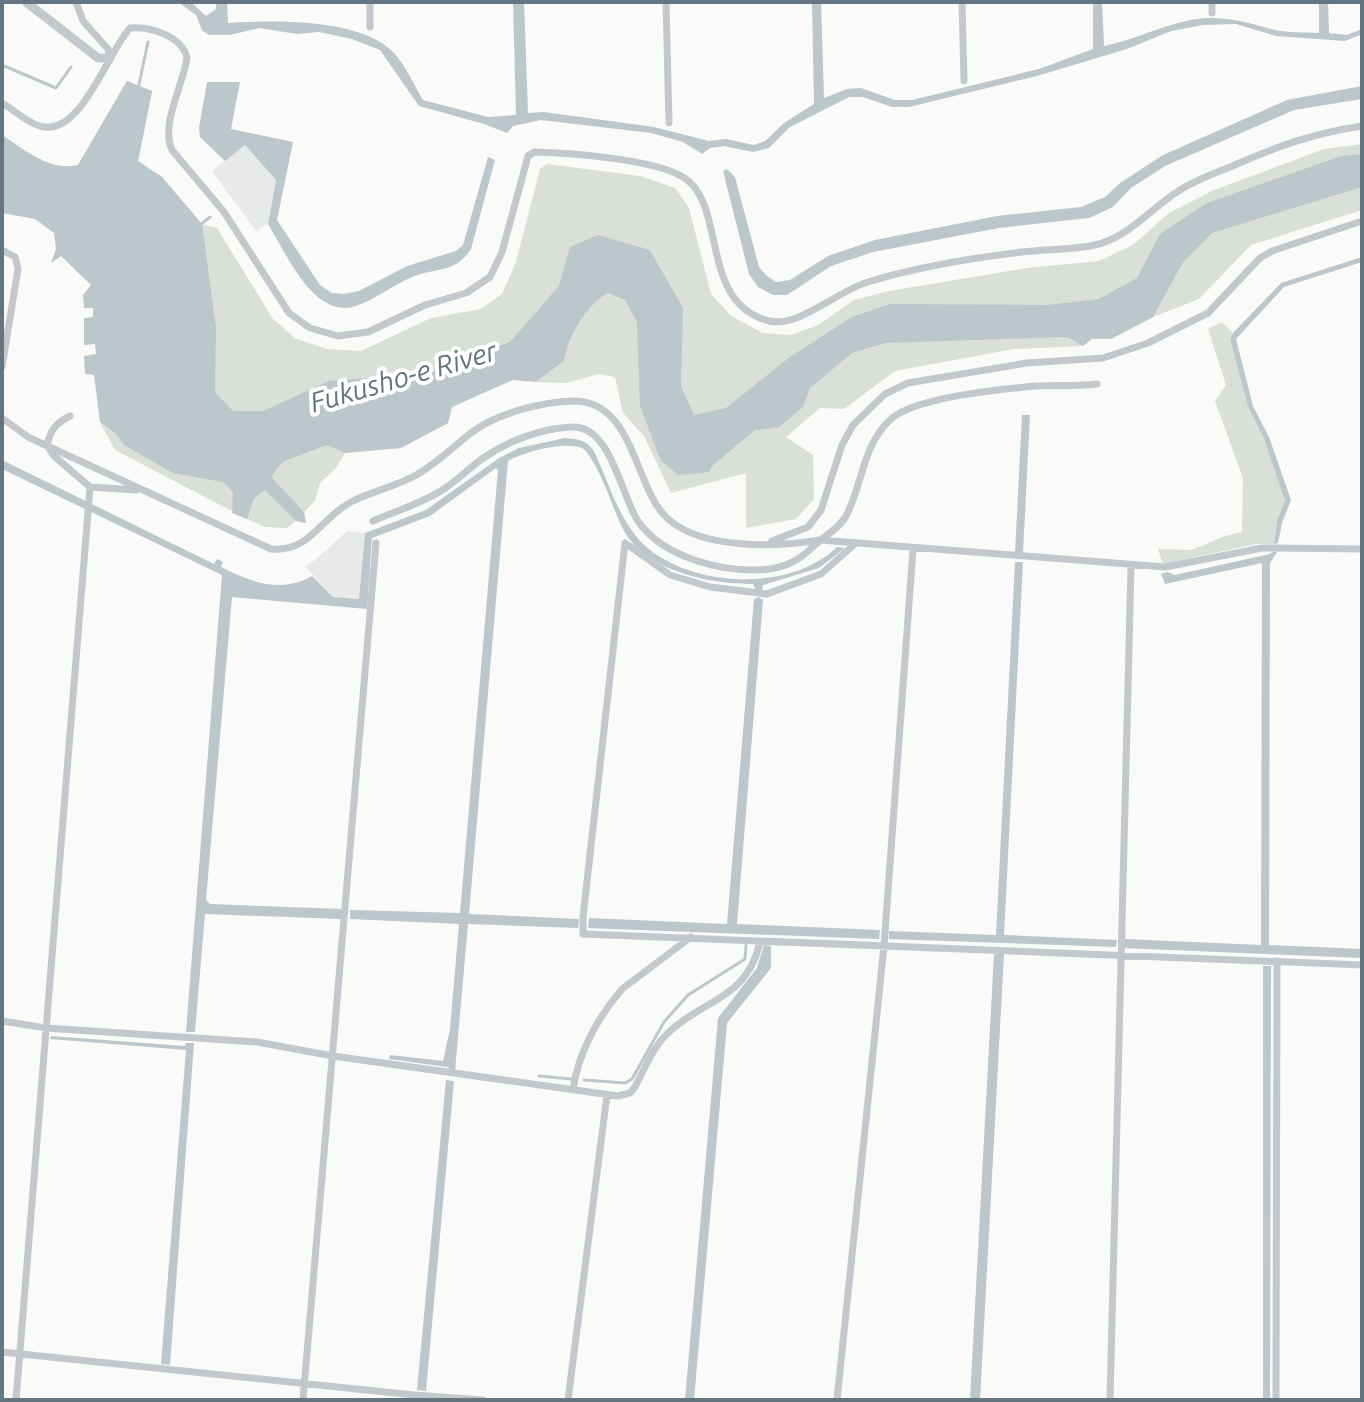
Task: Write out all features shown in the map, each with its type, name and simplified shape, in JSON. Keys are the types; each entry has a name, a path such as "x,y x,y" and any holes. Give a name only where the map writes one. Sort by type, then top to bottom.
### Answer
{"street":[{"path":"26,2 98,58 110,58"},
{"path":"76,2 83,21 108,49 110,58"},
{"path":"370,2 370,27"},
{"path":"666,2 669,123"},
{"path":"962,2 964,81"},
{"path":"1212,2 1212,13"},
{"path":"2,103 36,124 61,125 79,110 130,28 139,27 171,37 185,51 186,64 169,128 172,150 224,212 289,313 310,328 338,336 368,332 425,305 466,293 490,277 502,252 528,156 534,152 662,168 683,177 699,195 724,280 732,293 748,310 778,322 798,318 851,287 878,279 1017,253 1094,246 1119,236 1185,187 1295,140 1362,126"},
{"path":"766,543 808,527 821,510 842,445 853,425 885,394 908,383 1012,366 1103,358 1148,343 1208,313 1260,258 1272,251 1362,221"},
{"path":"2,250 15,257 18,269 2,367"},
{"path":"373,521 443,490 483,457 507,444 544,431 576,426 594,435 609,454 637,519 649,534 680,555 714,566 766,569 795,564 845,517 871,444 892,418 914,405 1028,386 1097,384"},
{"path":"2,418 28,437 271,549 303,544 350,503 415,476 483,425 535,407 576,401 589,403 618,426 631,446 661,513 670,521 713,539 789,545 820,540 1165,567 1262,548 1362,549"},
{"path":"70,416 57,422 51,431 47,445 54,456 90,487 141,490"},
{"path":"16,1400 90,487"},
{"path":"303,1400 376,543"},
{"path":"856,543 821,574 767,594 710,587 670,575 625,543 583,934 1362,965"},
{"path":"837,1400 884,946 913,549"},
{"path":"1110,1400 1131,566"},
{"path":"573,1090 580,1059 591,1034 613,999 691,937"},
{"path":"2,1021 46,1028 257,1042 333,1056 618,1096 630,1093 665,1035 729,992 740,981 756,959 760,941"},
{"path":"1276,1400 1277,961"},
{"path":"568,1400 607,1095"},
{"path":"2,1352 483,1400"}],"shaded area":[{"path":"127,81 152,91 138,162 162,177 202,224 217,228 273,319 296,339 328,349 361,351 431,318 481,309 502,294 516,262 540,169 547,164 640,176 675,188 689,208 711,294 731,316 763,333 791,335 818,325 854,300 889,291 1027,268 1099,261 1133,245 1169,213 1214,190 1324,149 1362,144 1362,159 1212,208 1143,283 1109,310 894,313 723,422 683,418 646,256 512,358 204,434 88,186 2,167 2,135 48,163 78,165"},
{"path":"244,144 276,180 268,224 256,231 212,171"},
{"path":"1362,180 1362,210 1251,245 1199,299 1153,317 1111,339 1206,232"},
{"path":"594,284 636,286 673,460 854,344 891,338 1067,337 1083,346 1014,349 895,371 844,409 820,408 786,437 813,455 814,499 796,519 746,528 746,473 671,493 644,436 623,413 615,377 598,374 567,383 536,382 564,361 556,344"},
{"path":"1222,322 1233,333 1230,339 1248,407 1264,439 1285,501 1277,520 1274,544 1256,544 1163,564 1158,549 1192,550 1242,532 1243,478 1215,401 1226,385 1208,329"},
{"path":"100,422 116,433 124,445 448,423 401,448 345,453 336,468 320,483 315,501 304,512 306,523 296,521 287,528 265,527 247,519 115,450"},
{"path":"347,531 365,533 359,599 333,597 305,566"}],"water":[{"path":"178,2 191,2 206,16 216,9 216,2 227,2 228,23 291,22 339,27 361,33 394,53 423,100 488,117 516,115 513,2 524,2 528,113 544,112 654,127 709,141 726,139 754,145 765,141 784,123 814,104 812,2 821,2 824,98 847,89 861,88 895,100 912,100 1039,69 1093,49 1093,2 1102,2 1104,46 1181,22 1207,18 1233,20 1280,31 1319,33 1319,2 1328,2 1329,33 1347,35 1362,29 1362,34 1345,41 1276,36 1236,24 1203,25 1171,31 1127,49 1037,76 909,107 892,107 863,97 849,97 790,127 769,148 753,152 724,146 710,148 702,154 683,142 651,133 541,120 513,126 507,133 419,106 380,50 352,39 319,32 297,34 259,28 230,35 209,35 202,30 196,15"},
{"name":"Fukusho-e River","path":"127,81 152,91 138,161 162,177 202,224 216,328 215,392 233,411 263,411 329,381 428,373 510,342 559,286 570,247 598,235 650,250 683,308 681,386 694,415 726,408 790,357 852,317 890,304 1046,305 1099,299 1137,278 1160,234 1207,203 1341,156 1362,154 1362,187 1212,233 1183,262 1153,317 1111,339 1092,339 1083,346 1067,337 885,343 852,353 810,388 803,407 779,427 755,430 713,465 709,472 678,475 661,461 640,406 637,322 625,300 608,293 579,322 564,361 536,382 513,380 452,407 448,423 401,448 345,453 327,445 282,462 271,477 304,512 306,523 296,521 265,490 254,498 247,519 232,513 233,492 223,482 173,473 124,445 115,433 100,422 94,375 85,374 84,356 96,354 95,344 84,345 84,318 93,317 93,308 84,308 83,295 91,285 61,256 51,263 56,249 54,233 35,219 2,213 2,135 48,163 78,165"},
{"path":"207,82 240,82 231,129 293,142 277,220 320,285 332,293 359,291 407,266 456,251 463,245 488,157 495,160 471,249 452,266 412,277 356,306 341,308 327,303 303,281 268,224 276,180 245,145 225,161 200,137"},
{"path":"1362,86 1362,99 1294,110 1165,166 1131,188 1113,207 1089,218 999,228 873,252 831,266 787,295 773,295 758,287 749,274 723,171 727,169 735,177 759,267 776,282 790,280 828,256 875,240 997,216 1081,207 1105,197 1120,183 1163,155 1287,100"},
{"path":"1362,257 1362,262 1284,287 1236,339 1253,406 1269,437 1291,500 1278,543 1274,544 1277,520 1285,501 1264,439 1248,407 1230,339 1281,283"},
{"path":"1022,415 1030,415 1023,553 1015,553"},
{"path":"565,438 582,441 594,451 621,512 643,544 663,559 687,570 740,579 767,578 817,562 837,547 845,548 819,568 763,585 762,590 756,590 753,584 698,578 661,564 632,542 622,527 596,467 584,449 556,446 508,461 469,914 579,919 578,928 468,924 455,1071 447,1067 389,1059 390,1055 443,1061 450,1029 459,924 350,919 350,910 460,913 498,470 496,468 430,516 372,538 367,609 232,597 206,900 210,904 342,909 341,919 205,914 195,1032 186,1032 222,575 2,469 2,460 214,564 217,559 223,562 221,567 243,577 277,585 312,576 333,597 359,599 365,533 426,510 499,458 519,448"},
{"path":"1277,552 1270,563 1269,945 1362,949 1362,958 1123,948 1124,939 1261,945 1262,563 1165,584 1161,574 1167,572 1175,575"},
{"path":"1015,562 1023,562 1004,935 1117,940 1116,947 889,939 889,931 996,935"},
{"path":"759,597 763,600 737,924 880,930 879,939 588,928 589,918 727,924 754,599"},
{"path":"764,945 771,946 771,968 727,1023 694,1400 685,1400 718,1018 757,968"},
{"path":"994,954 1004,954 980,1400 935,1400 970,1399"},
{"path":"1263,966 1271,966 1270,1400 1263,1400"},
{"path":"51,1036 185,1046 186,1043 194,1043 170,1365 161,1364 186,1050 50,1039"},
{"path":"446,1080 454,1081 426,1391 417,1390"}],"waterway":[{"path":"138,89 148,42"},
{"path":"2,65 56,88 71,67"},
{"path":"200,225 210,217"},
{"path":"584,1080 625,1083 632,1079 664,1022 688,995 745,959 746,945"},
{"path":"539,1076 571,1079"}]}
